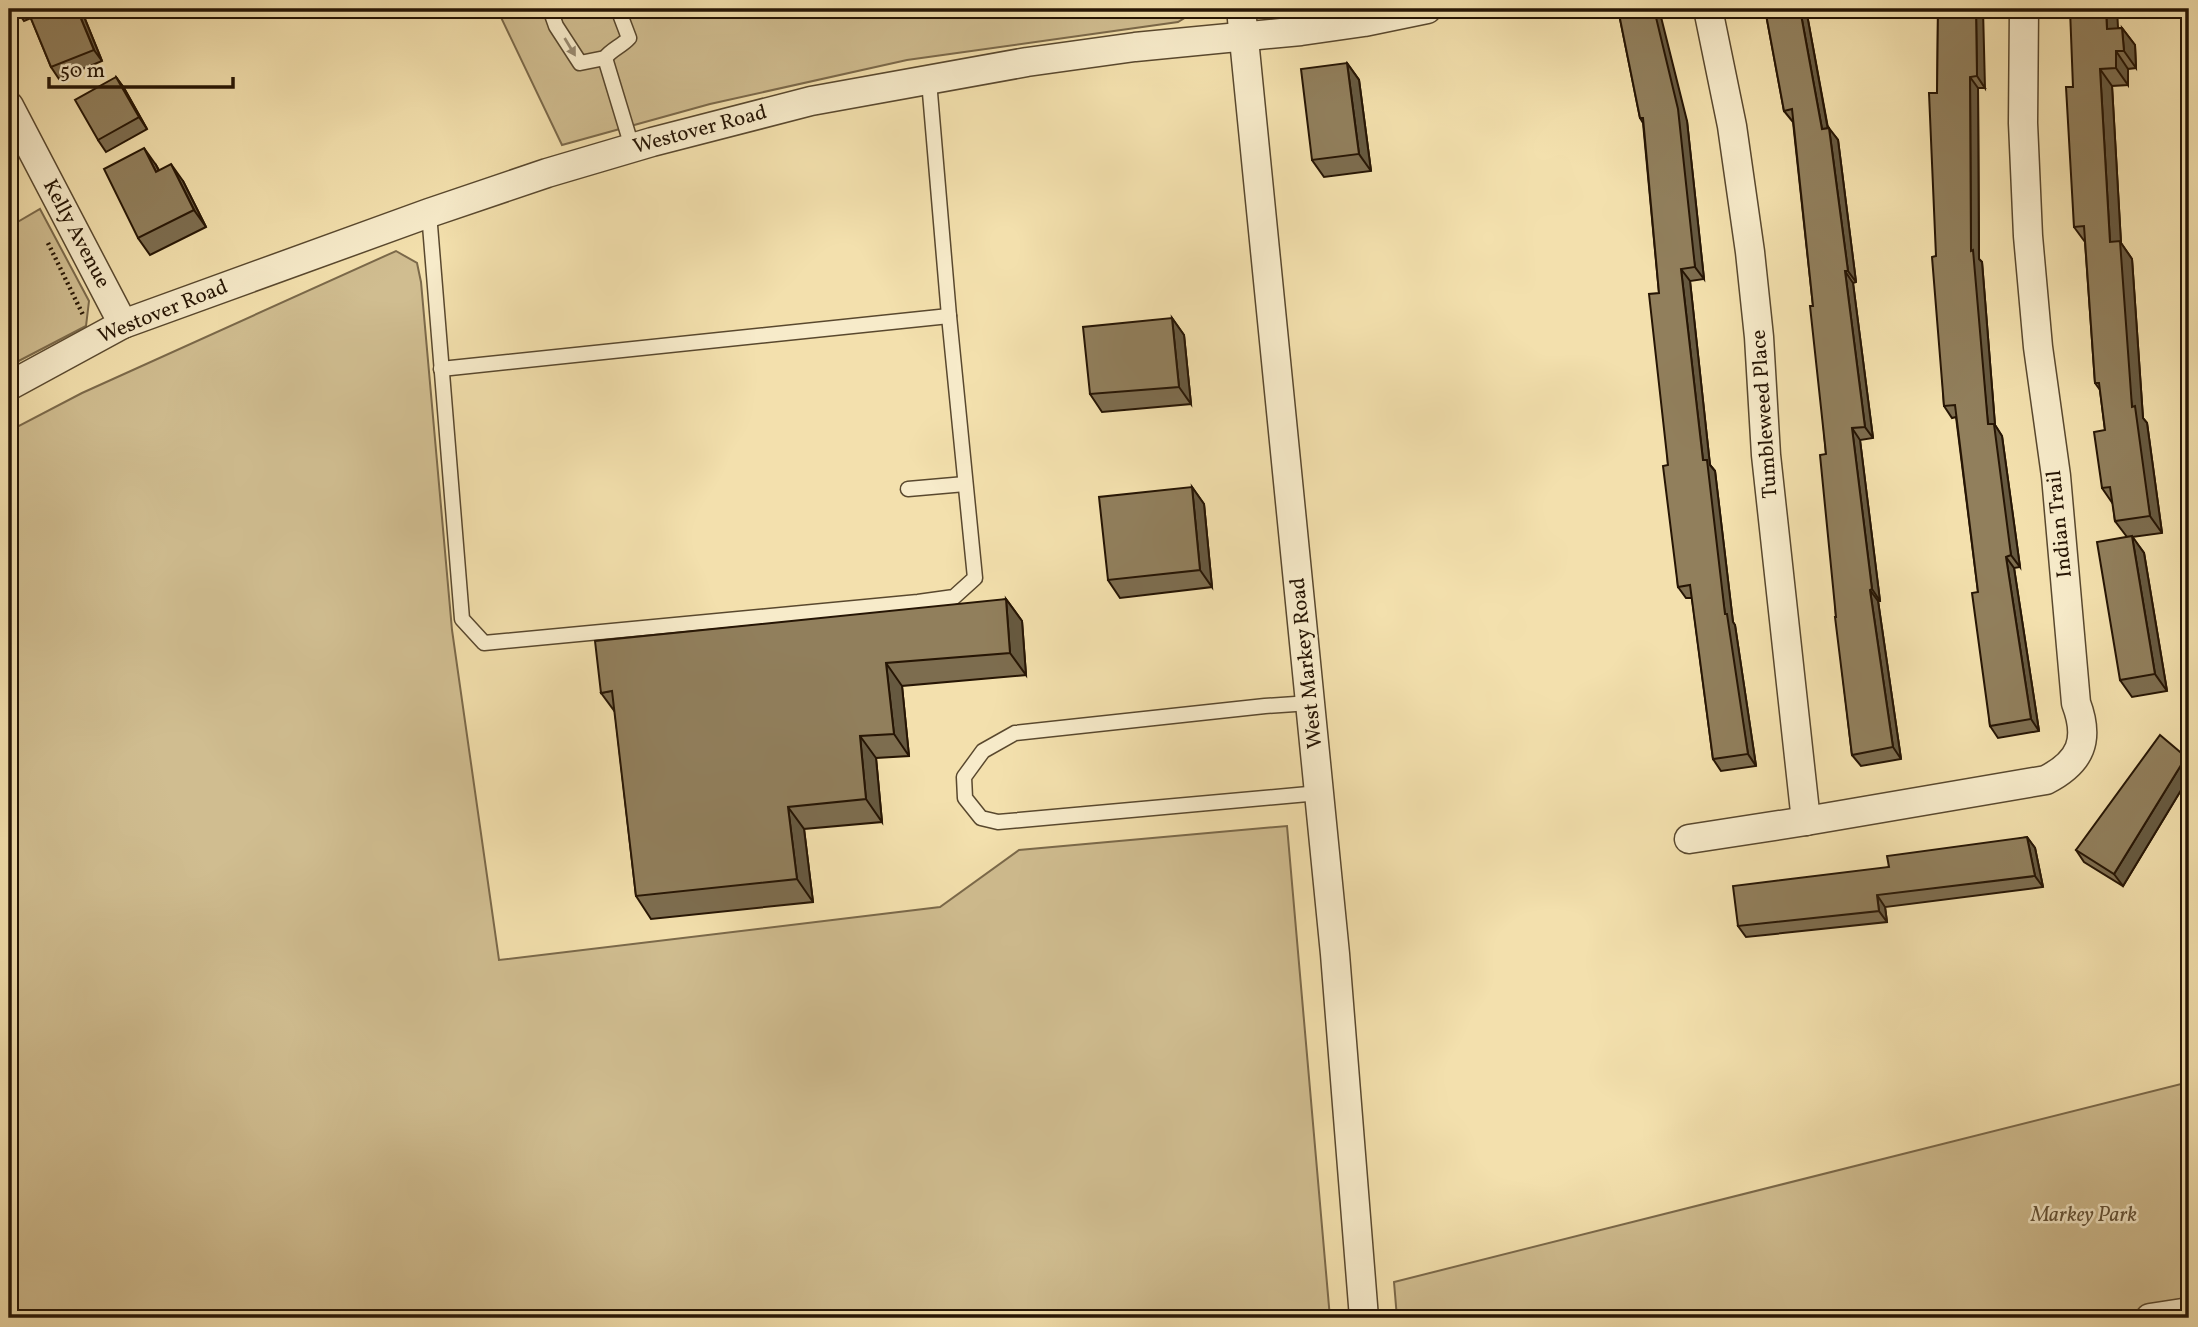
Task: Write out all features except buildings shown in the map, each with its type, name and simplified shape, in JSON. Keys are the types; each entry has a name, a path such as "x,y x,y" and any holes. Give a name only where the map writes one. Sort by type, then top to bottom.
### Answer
{"street":[{"name":"West Markey Road","path":"1241,9 1335,954 1364,1318"},
{"name":"Westover Road","path":"9,386 123,324 429,213 632,147 811,102 1027,62 1135,47 1364,22 1427,9"},
{"name":"Tumbleweed Place","path":"1709,9 1732,126 1750,252 1759,337 1766,454 1806,821"},
{"name":"Indian Trail","path":"1689,839 2046,780 2063,771 2079,750 2083,735 2082,719 2076,703 2057,489 2038,347 2028,236 2023,123 2024,9"},
{"name":"Kelly Avenue","path":"9,106 123,324"},
{"path":"2150,1318 2189,1312"}],"lane":[{"path":"550,9 556,26 580,62 605,58 610,51 629,38 618,9"},
{"path":"605,58 632,147"},
{"path":"429,213 462,619 484,643 906,604 954,597 975,578 929,81"},
{"path":"441,369 949,316"},
{"path":"908,489 965,484"},
{"path":"1311,703 1015,733 983,751 964,777 965,797 981,818 998,822 1319,793"}],"path":[{"path":"48,242 84,317 73,323"}],"green space":[{"path":"497,9 1199,9 1178,22 907,60 710,104 562,145"},
{"path":"40,209 89,301 86,326 9,366 9,227"},
{"path":"396,251 417,263 421,282 452,630 499,960 940,907 1019,850 1287,826 1330,1318 9,1318 9,431 82,393"},
{"name":"Markey Park","path":"2189,1082 2189,1318 1397,1318 1394,1282"}]}
